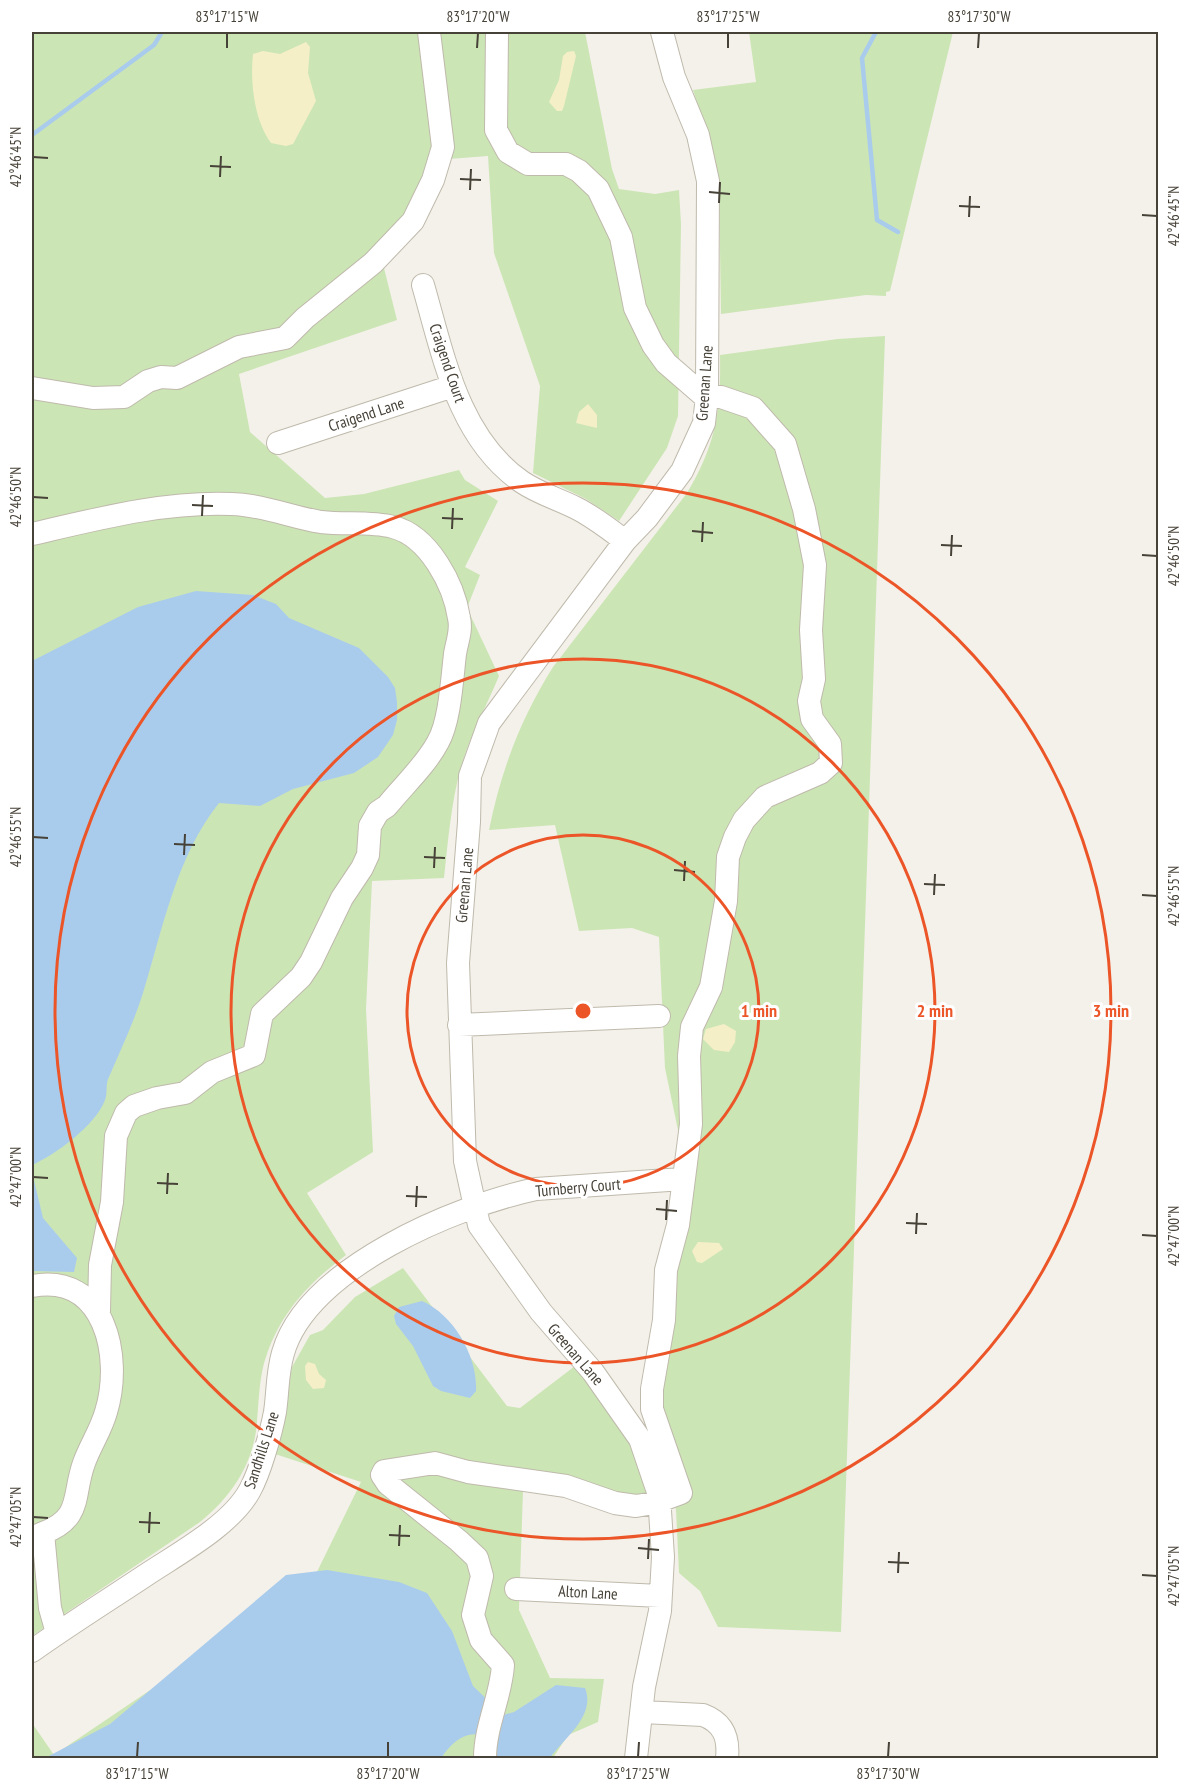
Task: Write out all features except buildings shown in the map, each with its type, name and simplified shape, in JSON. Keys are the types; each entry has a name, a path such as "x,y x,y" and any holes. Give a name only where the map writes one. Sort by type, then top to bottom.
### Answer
{"street":[{"path":"32,388 56,390 93,398 124,397 148,381 161,377 177,378 239,346 285,338 305,318 373,263 413,221 432,180 443,147 429,32"},
{"path":"485,1753 496,1697 502,1685 503,1665 481,1640 472,1615 482,1576 477,1558 388,1484 382,1475 384,1471 435,1463 468,1472 510,1477 540,1485 566,1486 615,1503 636,1506 660,1501 681,1493 652,1409 652,1389 664,1320 666,1270 678,1225 691,1124 689,1056 692,1027 711,987 725,909 728,857 735,837 744,820 765,797 820,772 831,763 832,757 824,733 812,720 809,701 814,679 811,630 815,566 804,509 785,444 753,408 721,397 707,396 686,383 666,363 653,345 635,308 621,237 605,199 593,182 566,164 528,164 508,152 496,130 497,32"},
{"name":"Greenan Lane","path":"636,1758 643,1712 644,1687 660,1596 663,1557 660,1501 640,1439 604,1386 541,1312 486,1238 479,1225 465,1161 458,963 469,822 470,776 489,723 625,541 647,518 682,471 704,423 707,396 708,181 698,135 674,77 662,32"},
{"name":"Craigend Court","path":"423,285 453,386 482,442 507,471 524,483 595,518 625,541"},
{"name":"Craigend Lane","path":"279,443 453,386"},
{"path":"32,534 160,507 232,504 320,522 392,527 406,531 420,542 433,559 451,589 460,620 460,637 450,684 448,712 438,743 387,806 378,812 370,826 368,855 362,868 342,898 301,977 262,1014 254,1055 212,1072 184,1093 134,1106 121,1123 115,1148 112,1202 100,1265 99,1311 109,1349 112,1374 106,1412 83,1465 72,1512 61,1526 37,1536 50,1608 57,1633"},
{"path":"459,1025 660,1016"},
{"name":"Turnberry Court","path":"476,1207 536,1189 683,1179"},
{"name":"Sandhills Lane","path":"32,1651 223,1521 250,1490 275,1412 276,1382 283,1352 296,1322 311,1302 333,1282 433,1222 476,1207"},
{"path":"32,1286 42,1284 70,1287 88,1299 99,1311"},
{"name":"Alton Lane","path":"516,1589 660,1596"},
{"path":"643,1712 703,1715 712,1718 725,1731 728,1743 727,1758"}],"green space":[{"path":"32,32 585,32 612,169 619,189 655,194 679,190 681,224 678,416 667,448 619,521 586,499 533,473 540,386 494,253 488,156 436,160 381,256 397,320 239,374 250,432 325,498 364,494 459,470 465,480 498,501 465,567 480,575 467,608 499,676 461,767 452,808 444,878 372,881 366,1009 373,1152 307,1193 346,1255 299,1298 273,1339 262,1370 255,1437 246,1465 231,1490 200,1522 32,1636"},
{"path":"749,32 953,32 890,291 886,292 886,296 866,295 721,314 719,183 715,158 693,90 756,82"},
{"path":"885,336 841,1632 718,1627 700,1591 679,1573 676,1510 646,1394 641,1386 648,1370 679,1171 678,1130 665,1068 659,937 632,928 579,931 555,825 489,830 500,786 514,745 531,706 553,667 687,493 697,476 715,427 718,410 720,355 838,339"},
{"path":"403,1268 507,1406 520,1408 575,1366 626,1433 652,1508 586,1493 523,1491 519,1610 550,1678 604,1679 598,1722 568,1735 553,1758 32,1758 32,1723 54,1755 313,1580 361,1482 275,1454 292,1367 310,1335 323,1330 355,1297"}],"sand":[{"path":"306,42 310,47 308,73 316,101 293,144 286,146 271,143 265,134 254,100 253,54 263,51 280,54"},
{"path":"574,51 576,56 564,106 562,111 557,111 549,102 559,80 563,56 567,52"},
{"path":"588,404 597,415 597,428 576,423 579,412"},
{"path":"724,1024 736,1031 735,1042 729,1052 714,1050 703,1039 706,1029"},
{"path":"698,1242 719,1243 723,1249 702,1263 697,1262 692,1251"},
{"path":"308,1362 315,1364 319,1374 326,1380 324,1388 313,1389 306,1380 305,1366"}],"water":[{"path":"196,591 253,595 276,604 289,618 359,648 388,677 395,688 397,720 393,735 378,757 354,773 293,789 260,806 219,803 204,824 181,870 139,1004 108,1080 106,1097 100,1110 74,1138 32,1165 32,661 138,607"},
{"path":"32,1172 43,1218 77,1258 74,1272 32,1271"},
{"path":"422,1301 434,1307 444,1316 462,1338 476,1378 476,1391 470,1398 441,1391 433,1386 413,1346 396,1324 394,1316 399,1307"},
{"path":"327,1570 399,1582 427,1593 452,1631 473,1686 503,1715 514,1712 556,1685 585,1688 587,1698 583,1717 550,1758 497,1758 486,1739 471,1734 455,1742 441,1758 45,1758 110,1724 286,1575"}],"waterway":[{"path":"32,135 154,45 162,32"},
{"path":"876,32 862,58 877,220 898,232"}]}
